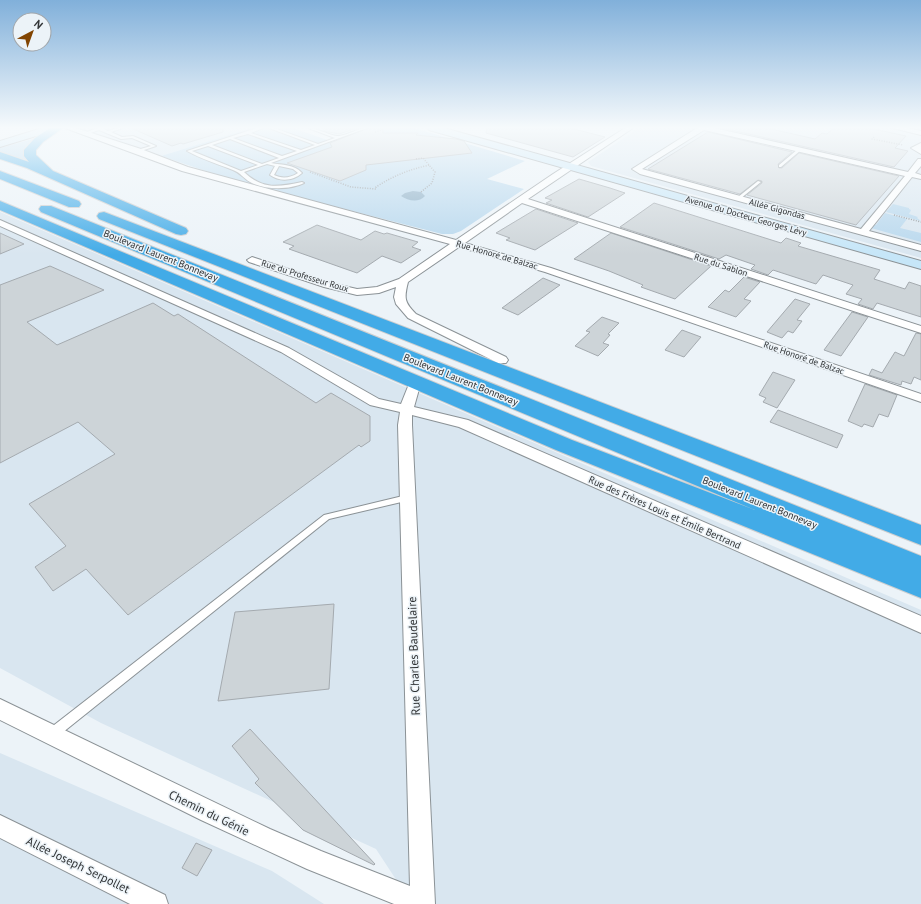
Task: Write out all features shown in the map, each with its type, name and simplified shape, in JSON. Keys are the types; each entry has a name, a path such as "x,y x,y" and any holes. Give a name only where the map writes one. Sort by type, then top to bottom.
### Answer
{"highway":[{"path":"0,176 18,170"},
{"path":"41,170 196,237"},
{"path":"47,170 55,176"},
{"name":"Boulevard Laurent Bonnevay","path":"0,176 921,536"},
{"name":"Boulevard Laurent Bonnevay","path":"0,176 244,289 921,568"},
{"path":"0,206 564,445 921,586"},
{"path":"218,247 502,360 527,371 593,408"}],"street":[{"name":"Rue Honoré de Balzac","path":"189,170 456,243 548,270 921,398"},
{"name":"Rue du Professeur Roux","path":"252,260 328,285 357,292 379,290 403,281 456,243 565,170"},
{"name":"Avenue du Docteur Georges Lévy","path":"581,170 921,266"},
{"name":"Allée Gigondas","path":"638,170 921,248"},
{"path":"892,170 921,177"},
{"path":"863,232 913,170"},
{"name":"Rue du Sablon","path":"522,200 921,330"},
{"name":"Rue des Frères Louis et Émile Bertrand","path":"0,223 285,350 375,402 406,408 463,423 921,625"},
{"path":"899,259 921,252"},
{"path":"403,281 399,298 403,308 412,316 502,360"},
{"name":"Rue Charles Baudelaire","path":"415,382 406,408 405,425 423,904"},
{"name":"Chemin du Génie","path":"0,709 242,829 378,887 423,904"},
{"name":"Allée Joseph Serpollet","path":"0,826 156,904"}],"lane":[{"path":"237,170 252,181 263,185 278,187 302,183"},
{"path":"241,172 246,170"},
{"path":"275,170 272,175 279,178 289,178 300,173 297,170"},
{"path":"740,198 759,182"},
{"path":"51,734 327,517 407,498"}],"path":[{"path":"310,172 351,187 376,189 382,183 397,175 413,170"},
{"path":"421,192 430,185 433,180 435,172 434,170"}],"shaded area":[{"path":"203,170 506,170 487,179 524,189 461,231 453,234 442,234 235,181"},
{"path":"606,170 921,170 921,258"},
{"path":"413,191 421,192 425,196 420,200 413,200 401,196 405,193"},
{"path":"893,204 909,208 911,210 909,214 918,217 917,218 921,221 886,212"},
{"path":"0,212 921,610 921,904 412,904 376,849 101,723 0,668"},
{"path":"885,213 907,219 900,228 921,233 921,242 871,228 872,224 876,225"},
{"path":"0,753 272,871 324,904 0,904"}],"building":[{"path":"308,170 366,170 340,181"},
{"path":"652,170 874,170 899,176 856,225 747,195 762,183 762,181 758,180 740,194"},
{"path":"579,179 625,193 588,217 546,203 552,200 545,198"},
{"path":"654,203 781,243 786,238 801,243 798,246 880,270 874,279 905,289 909,282 921,286 921,317 877,303 873,309 858,304 862,299 846,294 853,285 823,275 816,284 773,270 768,275 751,269 755,265 726,255 719,259 620,227"},
{"path":"536,209 578,223 535,250 506,240 510,238 496,233"},
{"path":"317,225 361,240 375,231 384,234 387,233 418,242 412,247 421,250 401,263 382,256 357,273 289,249 294,246 283,242"},
{"path":"0,233 24,244 0,254"},
{"path":"611,233 711,266 675,299 641,287 643,285 609,271 574,259"},
{"path":"50,266 104,290 27,322 57,345 153,303 174,316 178,314 316,403 331,393 370,416 370,441 361,447 359,445 128,615 86,569 53,591 35,567 66,546 29,504 115,454 78,422 0,463 0,285"},
{"path":"744,277 760,282 744,299 751,301 736,317 708,307 725,290 729,292"},
{"path":"543,278 560,285 518,315 502,308"},
{"path":"795,299 810,304 797,320 802,321 793,333 788,331 782,338 767,332"},
{"path":"852,312 868,317 841,356 824,350"},
{"path":"602,317 619,323 608,334 610,335 603,343 609,345 598,356 575,346 590,332 586,331"},
{"path":"682,330 701,337 684,357 665,350"},
{"path":"916,333 921,334 921,380 914,377 911,384 902,381 901,385 869,375 872,369 882,373 895,352 904,356"},
{"path":"773,372 795,380 777,408 763,402 766,398 759,395"},
{"path":"865,384 897,395 888,417 879,414 873,427 864,424 862,427 848,421"},
{"path":"778,410 843,435 837,448 770,422"},
{"path":"334,604 329,689 218,701 235,612"},
{"path":"250,729 375,864 374,865 303,830 255,783 259,779 232,746"},
{"path":"196,843 212,850 197,876 182,868"}]}
